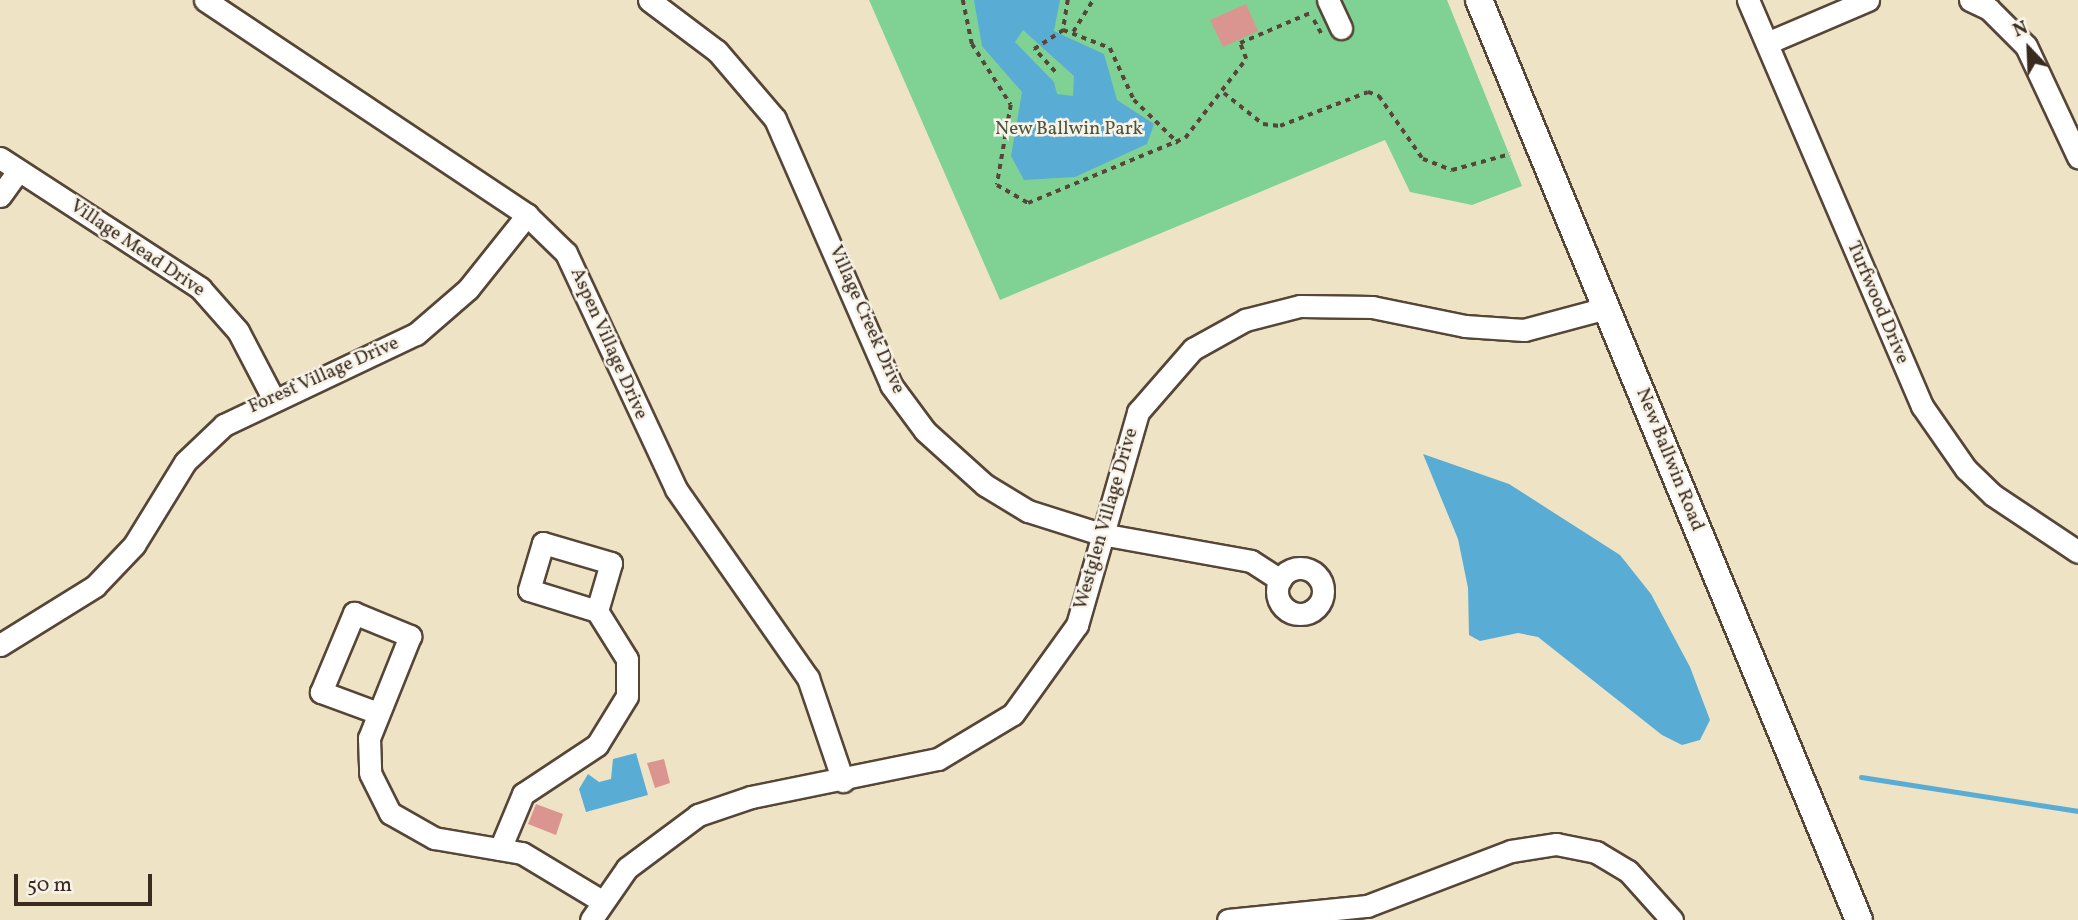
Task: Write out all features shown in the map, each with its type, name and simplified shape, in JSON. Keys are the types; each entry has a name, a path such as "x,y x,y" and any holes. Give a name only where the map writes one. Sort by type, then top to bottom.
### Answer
{"main road":[{"name":"New Ballwin Road","path":"1479,0 1858,920"}],"street":[{"name":"Aspen Village Drive","path":"205,0 527,215 576,269 662,466 699,528 808,678 843,781"},
{"name":"Village Creek Drive","path":"649,0 717,51 775,120 891,385 925,431 1005,498 1101,534 1251,561 1280,580"},
{"path":"1328,0 1341,28"},
{"name":"Turfwood Drive","path":"1748,0 1922,406 1975,477 2078,552"},
{"path":"1767,43 1868,0"},
{"path":"1970,0 1989,9 2026,46 2078,157"},
{"name":"Village Mead Drive","path":"0,158 200,288 238,331 273,398"},
{"path":"0,196 18,171"},
{"name":"Forest Village Drive","path":"0,645 96,586 135,545 185,462 224,425 273,398 416,334 468,289 527,215"},
{"name":"Westglen Village Drive","path":"597,911 627,868 698,815 751,796 843,781 938,759 1013,714 1077,625 1128,435 1155,386 1193,349 1245,320 1337,303 1524,330 1606,308"},
{"path":"500,849 523,794 597,746 624,711 627,659 597,611"},
{"path":"377,713 321,692 354,612 410,636 369,738 370,773 390,813 434,838 500,849 538,860 597,911"},
{"path":"1228,920 1367,906 1511,850 1556,844 1596,852 1629,871 1672,920"}],"path":[{"path":"963,0 972,44 1011,106 997,185 1028,203 1178,143 1224,93 1246,59 1240,43 1310,11 1321,37 1341,28"},
{"path":"1060,31 1068,0"},
{"path":"1073,32 1093,0"},
{"path":"1055,72 1034,49 1060,31 1073,32 1110,47 1134,100 1178,143"},
{"path":"1224,93 1262,124 1280,125 1368,92 1379,96 1423,159 1452,170 1510,154"}],"green space":[{"name":"New Ballwin Park","path":"869,0 1447,0 1522,186 1472,205 1410,192 1385,140 1000,300"}],"water":[{"path":"974,0 1060,0 1054,31 1104,54 1117,100 1154,124 1147,144 1075,177 1024,180 1011,156 1022,92 982,46","holes":["1023,30 1074,76 1073,96 1057,94 1054,82 1015,42"]},
{"path":"1423,454 1509,484 1620,555 1651,594 1690,667 1710,720 1700,740 1682,745 1662,735 1538,637 1518,633 1480,641 1469,635 1468,588 1458,539"},
{"path":"636,753 648,795 586,812 579,789 588,774 599,782 611,779 613,759"}],"building":[{"path":"1246,4 1258,31 1223,47 1210,20"},
{"path":"664,759 670,783 655,788 647,763"},
{"path":"536,804 563,814 556,835 528,824"}],"waterway":[{"path":"1861,777 2078,811"}]}
